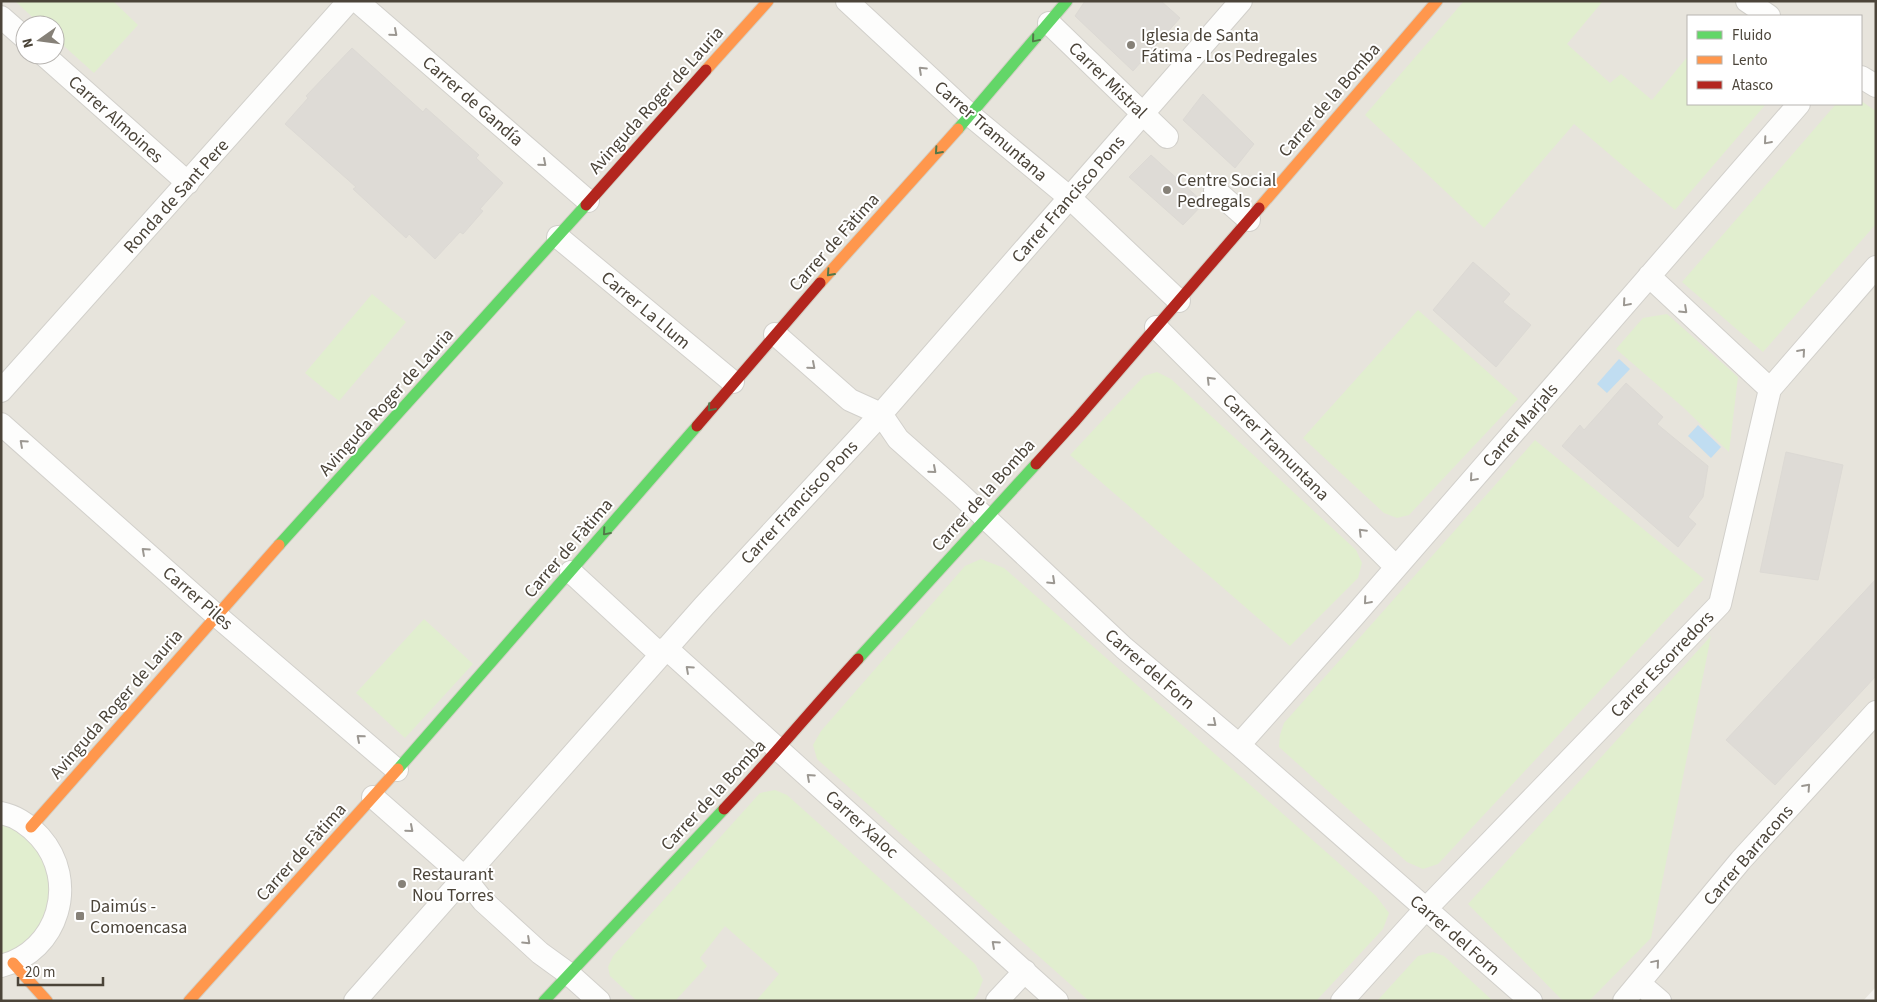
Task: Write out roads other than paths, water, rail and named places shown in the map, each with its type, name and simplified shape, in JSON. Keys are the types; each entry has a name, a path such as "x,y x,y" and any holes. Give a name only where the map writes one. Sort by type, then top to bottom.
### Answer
{"street":[{"name":"Ronda de Sant Pere","path":"1,391 349,1"},
{"name":"Carrer de Gandía","path":"357,1 588,201"},
{"name":"Avinguda Roger de Lauria","path":"31,827 216,615 558,237 588,201 768,1"},
{"name":"Carrer Tramuntana","path":"847,1 970,115 1070,198 1179,301"},
{"name":"Carrer de Fàtima","path":"189,1001 373,797 571,572 733,382 970,115 1066,1"},
{"name":"Carrer Francisco Pons","path":"355,1001 704,606 881,414 1241,1"},
{"name":"Carrer de la Bomba","path":"544,1001 779,750 807,715 1076,420 1436,1"},
{"path":"1747,1 1768,15"},
{"path":"1,17 15,29"},
{"name":"Carrer Mistral","path":"1049,23 1167,137"},
{"name":"Carrer Almoines","path":"55,65 188,183"},
{"path":"1862,78 1876,86"},
{"name":"Carrer Marjals","path":"1239,744 1396,567 1798,105"},
{"path":"1215,190 1248,220"},
{"name":"Carrer La Llum","path":"558,237 733,382"},
{"name":"Carrer Escorredors","path":"1342,1001 1425,909 1720,604 1770,389 1876,268"},
{"path":"1649,276 1770,389"},
{"name":"Carrer Tramuntana","path":"1156,327 1396,567"},
{"path":"775,334 850,400 881,414"},
{"name":"Carrer del Forn","path":"881,414 898,439 960,494 1124,648 1239,744 1531,1001"},
{"name":"Carrer Piles","path":"1,424 216,615 397,770"},
{"name":"Carrer Xaloc","path":"571,572 779,750 1058,1001"},
{"name":"Carrer Barracons","path":"1624,1001 1741,860 1876,712"},
{"path":"373,797 464,877 483,901 533,947 569,974 599,1001"},
{"path":"1,812 10,814 31,827 49,847 59,873 60,900 52,926 36,948 7,965 46,1001"},
{"path":"998,1001 1025,971"},
{"path":"1639,983 1660,1001"}],"water":[{"path":"1619,359 1630,369 1607,393 1597,384"},
{"path":"1698,425 1721,447 1711,458 1688,436"}],"place":[{"name":"Iglesia de Santa Fátima - Los Pedregales","path":"1131,45"},
{"name":"Centre Social Pedregals","path":"1167,190"},
{"name":"Restaurant Nou Torres","path":"402,884"},
{"name":"Daimús - Comoencasa","path":"80,916"}]}
